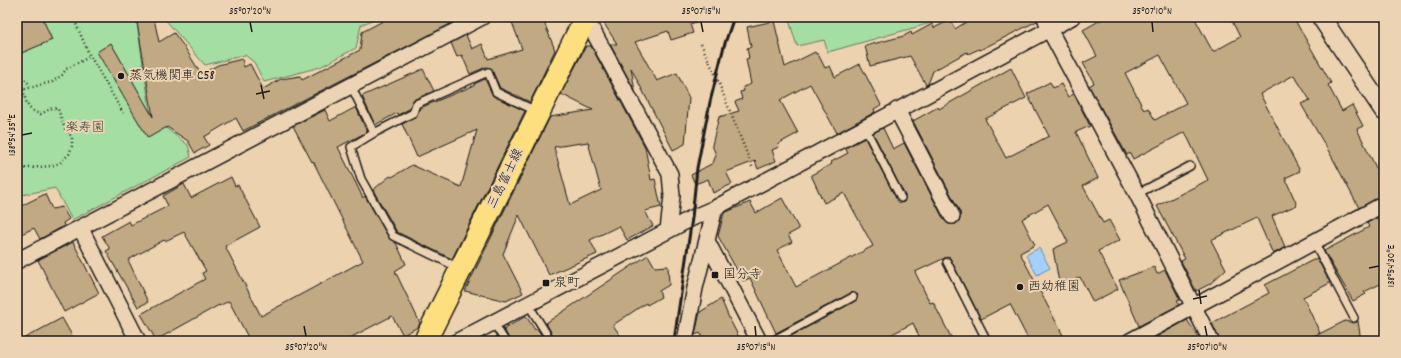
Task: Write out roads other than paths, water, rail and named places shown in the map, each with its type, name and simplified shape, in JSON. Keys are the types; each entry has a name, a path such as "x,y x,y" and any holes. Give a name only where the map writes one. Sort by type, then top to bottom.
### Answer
{"main road":[{"name":"三島富士線","path":"425,341 586,17"}],"street":[{"path":"17,261 81,229 482,17"},
{"path":"586,17 670,174 672,196 668,230"},
{"path":"458,341 668,230 759,185 897,110 1047,23 1072,17"},
{"path":"1321,17 1384,111"},
{"path":"1047,23 1137,194 1211,341"},
{"path":"897,110 952,216"},
{"path":"1130,341 1384,204"},
{"path":"685,341 694,288 715,208"},
{"path":"81,229 138,341"},
{"path":"706,241 759,341"}],"lane":[{"path":"461,268 392,236 362,179 351,147 374,133 413,113 416,104 488,72 496,92 539,112"},
{"path":"351,86 374,133"},
{"path":"864,128 901,198"},
{"path":"1137,194 1190,166"},
{"path":"1314,242 1354,318"},
{"path":"947,262 987,341"},
{"path":"772,341 853,297"},
{"path":"528,304 551,341"},
{"path":"493,322 505,341"}],"water":[{"path":"1039,248 1050,268 1037,275 1026,255"}],"railway":[{"path":"674,341 692,218 697,168 710,102 724,46 734,17"}],"place":[{"name":"蒸気機関車 C58","path":"121,76"},
{"name":"国分寺","path":"715,275"},
{"name":"泉町","path":"546,283"},
{"name":"西幼稚園","path":"1020,287"}],"park label":[{"name":"楽寿園","path":"85,128"}]}
